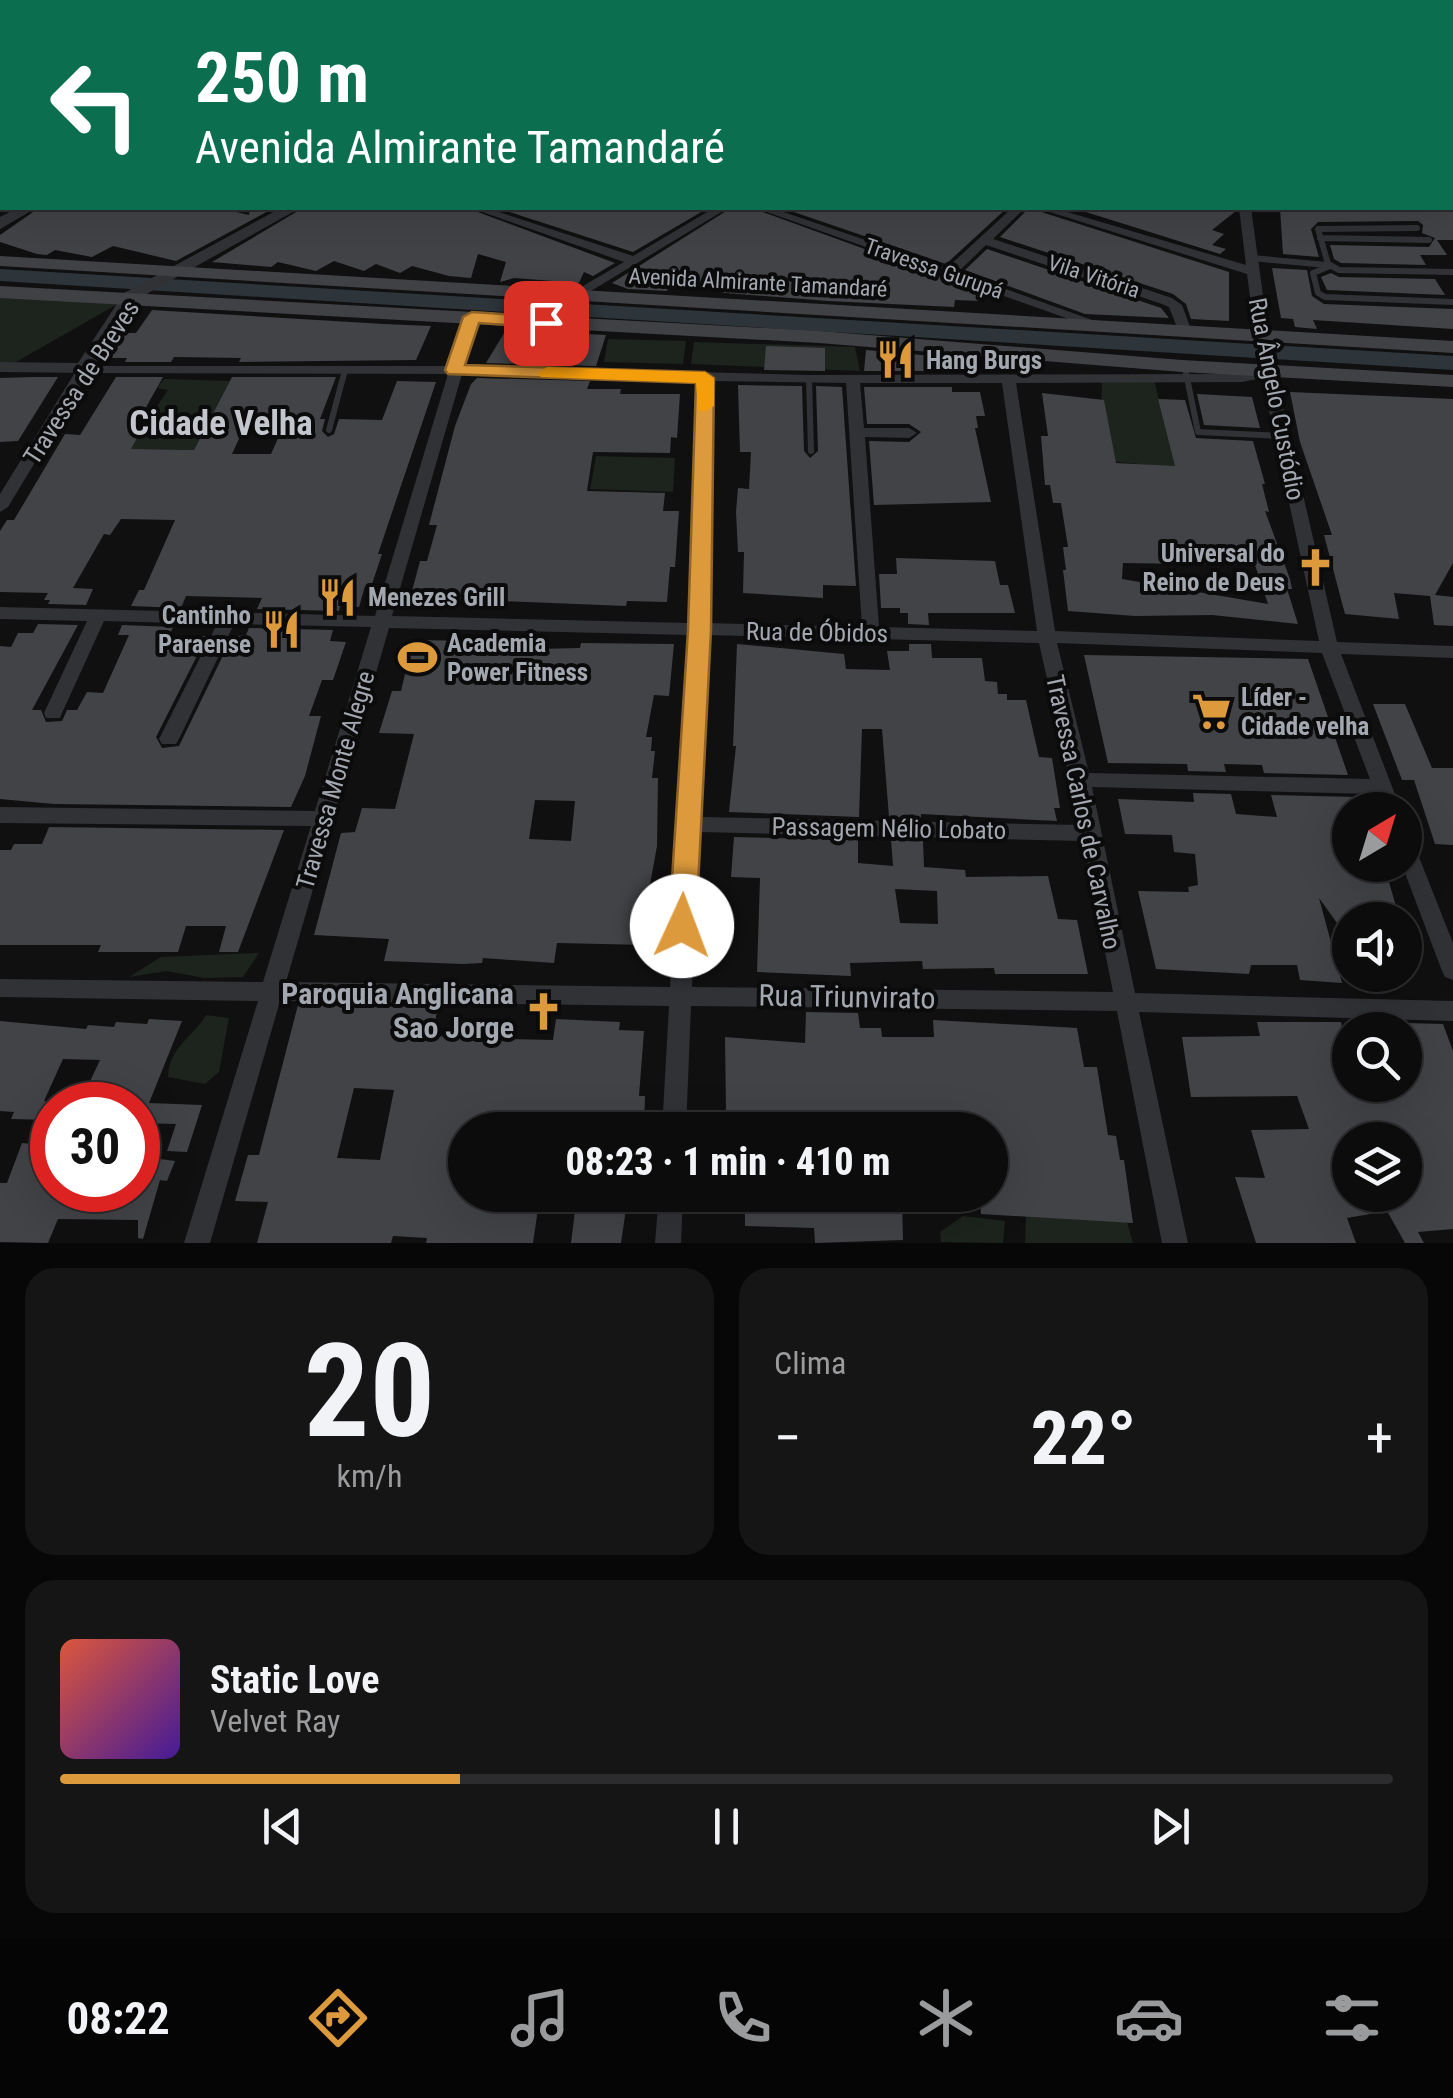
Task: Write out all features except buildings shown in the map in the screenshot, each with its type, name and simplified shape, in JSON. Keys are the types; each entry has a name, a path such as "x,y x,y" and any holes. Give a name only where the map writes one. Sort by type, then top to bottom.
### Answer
{"main road":[{"name":"Avenida Almirante Tamandaré","path":"0,261 171,275 1453,347"},
{"path":"0,292 135,295 819,337 1185,372 1267,366 1453,381"}],"street":[{"path":"0,224 24,210"},
{"name":"Travessa de Breves","path":"3,498 135,295 288,210"},
{"path":"483,210 634,261"},
{"path":"576,296 719,210"},
{"name":"Travessa Gurupá","path":"768,210 1107,328"},
{"path":"949,273 1017,210"},
{"path":"1050,210 1253,265"},
{"name":"Rua Ângelo Custódio","path":"1246,210 1267,366 1329,647 1384,792"},
{"name":"Vila Vitória","path":"985,241 1167,301 1175,305 1185,332"},
{"name":"Travessa Monte Alegre","path":"197,1243 472,317"},
{"path":"0,367 454,370 853,379 1185,372"},
{"path":"675,1112 686,824 700,630 705,378"},
{"name":"Travessa Carlos de Carvalho","path":"1008,378 1047,637 1081,780 1123,1002 1176,1243"},
{"path":"853,379 871,633"},
{"path":"857,432 909,433"},
{"name":"Rua de Óbidos","path":"0,614 1047,637 1453,652"},
{"path":"52,713 98,615"},
{"path":"169,739 228,618"},
{"path":"1081,780 1382,787"},
{"path":"0,814 325,820"},
{"name":"Passagem Nélio Lobato","path":"686,824 1091,833"},
{"path":"1419,882 1453,971"},
{"name":"Rua Triunvirato","path":"0,988 1123,1002 1453,1011"},
{"path":"668,1243 670,1212"}],"lane":[{"path":"1330,266 1318,229 1417,228"},
{"path":"1320,238 1430,240"},
{"path":"1253,265 1330,266 1347,272 1453,272"},
{"path":"1330,266 1313,273 1318,293 1325,297 1453,302"},
{"path":"328,430 345,370"},
{"path":"1185,372 1198,432 1282,436"},
{"path":"808,378 811,451"}],"path":[{"path":"1219,0 1230,0"}],"shaded area":[{"path":"0,269 1453,356 1453,370 0,281"},
{"path":"0,295 130,297 16,362 0,362"},
{"path":"608,339 686,341 683,364 604,362"},
{"path":"694,342 855,347 860,371 691,364"},
{"path":"1154,378 1159,401 1188,469 1100,460 1102,380"},
{"path":"164,379 230,381 194,450 128,449 168,390 157,388"},
{"path":"596,456 675,458 673,492 590,489"},
{"path":"259,953 243,977 204,978 167,971 129,977 161,957"},
{"path":"206,1015 229,1018 219,1072 205,1084 168,1077 177,1050"},
{"path":"963,1216 1005,1221 1003,1243 941,1242 940,1232"},
{"path":"1026,1216 1127,1222 1133,1243 1025,1243"}],"slow traffic":[{"path":"547,373 705,378 704,406"}],"place":[{"name":"Hang Burgs","path":"896,360"},
{"name":"Universal do Reino de Deus","path":"1315,567"},
{"name":"Menezes Grill","path":"338,597"},
{"name":"Cantinho Paraense","path":"281,629"},
{"name":"Academia Power Fitness","path":"417,657"},
{"name":"Líder - Cidade velha","path":"1211,711"},
{"name":"Paroquia Anglicana Sao Jorge","path":"544,1011"}],"district":[{"name":"Cidade Velha","path":"221,423"}],"route":[{"path":"546,323 472,317 454,370 705,378 700,630 682,926"}]}
